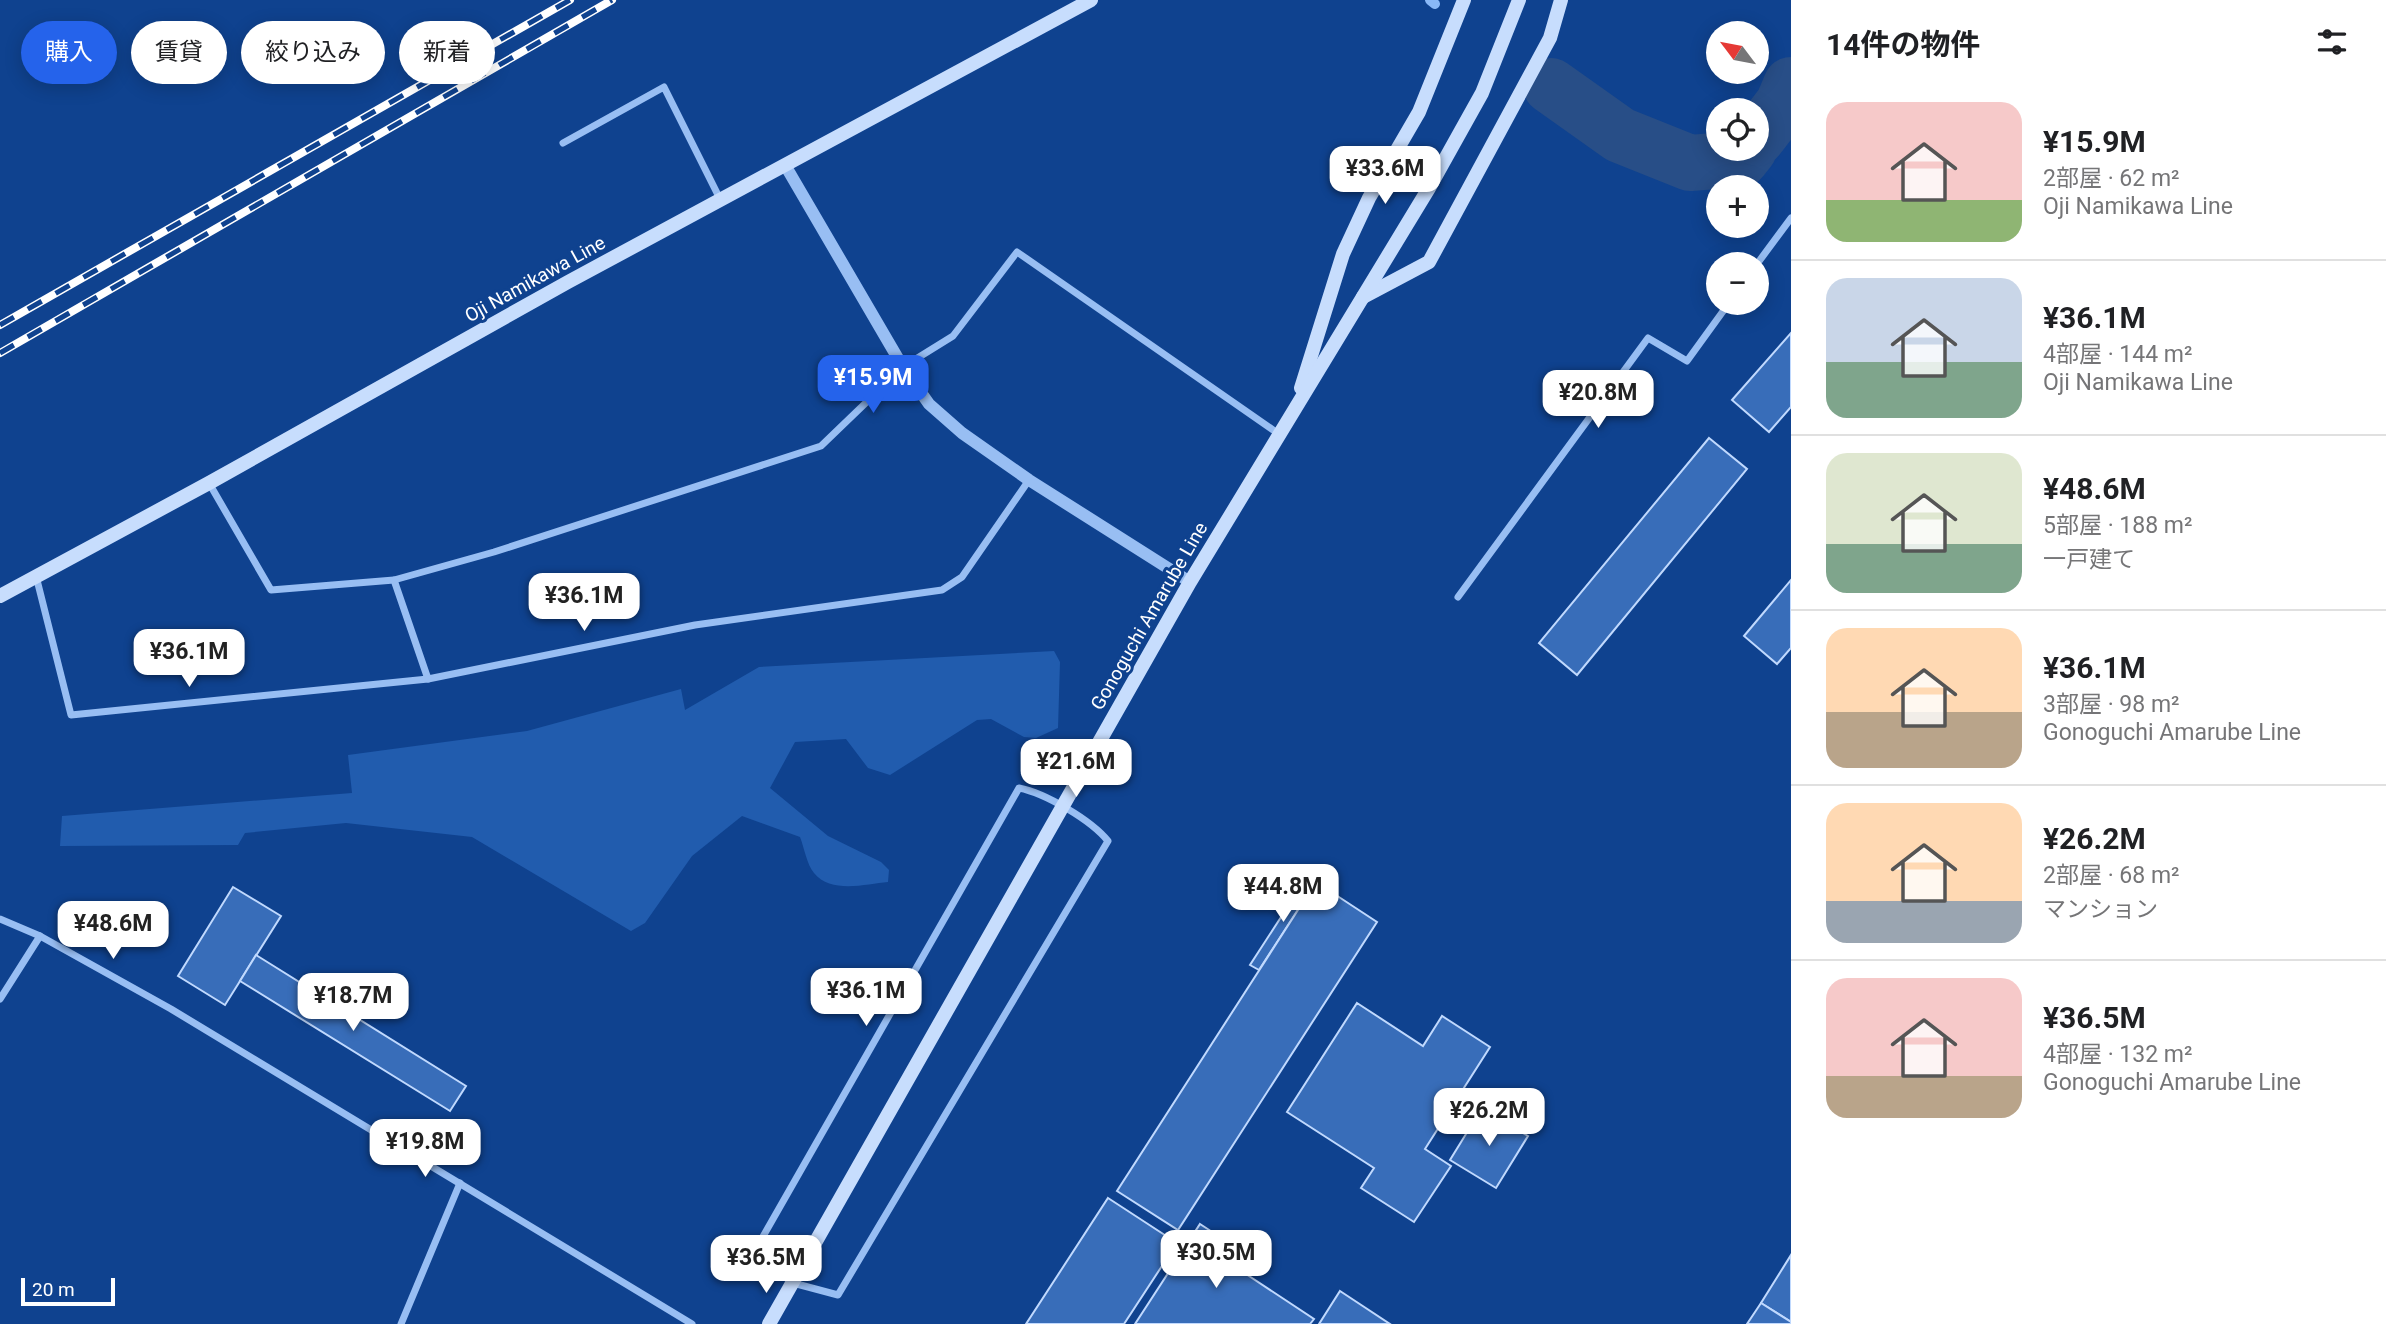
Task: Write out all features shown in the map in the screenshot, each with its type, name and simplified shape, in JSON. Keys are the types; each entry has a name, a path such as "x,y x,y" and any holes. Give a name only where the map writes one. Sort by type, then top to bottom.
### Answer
{"main road":[{"name":"Oji Namikawa Line","path":"0,596 720,200 1091,0"},
{"path":"1294,409 1343,254 1369,198 1419,112 1464,0"},
{"name":"Gonoguchi Amarube Line","path":"769,1324 1190,582 1429,188 1482,93 1519,0"},
{"path":"1361,298 1429,262 1550,38 1561,0"}],"street":[{"path":"563,144 664,87 720,200"},
{"path":"785,165 904,367 929,404 962,433 1029,480 1190,582"},
{"path":"1766,252 1791,218"},
{"path":"209,483 271,590 394,580 494,552 821,446 904,367 953,336 1017,252 1279,434"},
{"path":"1458,597 1648,338 1687,361 1720,315"},
{"path":"36,576 71,715 428,679 695,625 942,590 962,577 1029,480"},
{"path":"394,580 428,679"},
{"path":"1019,788 1038,791 1100,831 1108,841 838,1295 793,1283 753,1254 1019,788"},
{"path":"0,919 40,936 171,1009 692,1324"},
{"path":"0,999 40,936"},
{"path":"401,1324 460,1183"}],"shaded area":[{"path":"1054,651 1060,662 1058,728 1036,738 1024,737 991,719 977,720 890,775 868,768 846,739 795,742 770,788 828,836 881,862 889,870 888,882 859,886 830,884 812,870 800,837 742,816 692,856 645,923 631,931 472,837 346,823 245,833 238,845 60,846 62,816 352,793 348,755 527,731 681,689 685,710 759,667"}],"building":[{"path":"1791,333 1791,407 1769,432 1732,400"},
{"path":"1709,438 1747,469 1577,675 1539,643"},
{"path":"1791,580 1791,648 1777,664 1744,636"},
{"path":"1307,877 1316,882 1259,970 1250,965"},
{"path":"1316,882 1377,922 1178,1230 1117,1191"},
{"path":"233,887 281,916 225,1005 178,976"},
{"path":"256,955 466,1086 450,1111 240,981"},
{"path":"1357,1003 1423,1046 1442,1016 1490,1047 1425,1149 1451,1166 1414,1222 1361,1188 1374,1168 1287,1112"},
{"path":"1482,1108 1528,1136 1496,1188 1450,1160"},
{"path":"1108,1198 1177,1243 1124,1324 1026,1324"},
{"path":"1200,1224 1252,1258 1243,1272 1314,1319 1310,1324 1135,1324"},
{"path":"1791,1255 1791,1322 1761,1303"},
{"path":"1340,1291 1390,1324 1319,1324"},
{"path":"1761,1303 1791,1322 1791,1324 1747,1324"}],"waterway":[{"path":"1430,0 1435,4"},
{"path":"1769,122 1783,104 1791,85"},
{"path":"1551,86 1620,135 1690,163 1716,161"}],"railway":[{"path":"0,325 570,0"},
{"path":"0,353 612,0"}]}
